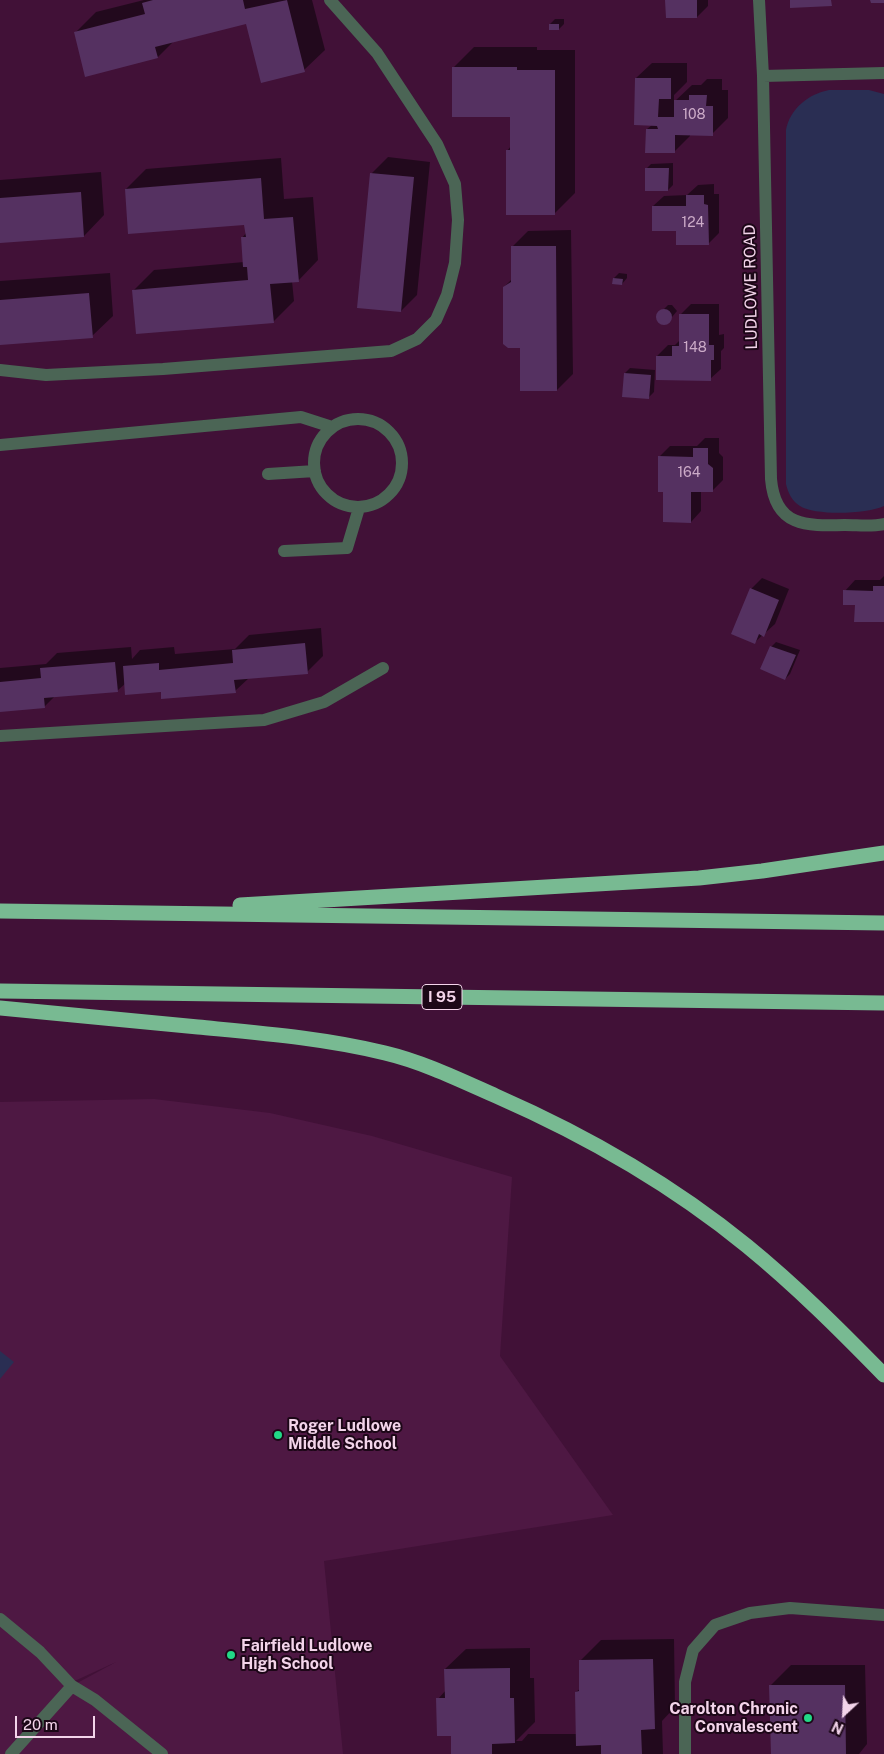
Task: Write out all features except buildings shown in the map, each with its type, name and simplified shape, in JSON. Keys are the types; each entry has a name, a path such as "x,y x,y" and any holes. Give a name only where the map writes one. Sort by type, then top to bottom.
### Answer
{"highway":[{"path":"108,913 633,883 762,871 884,854"},
{"path":"0,912 884,923"},
{"name":"I 95","path":"0,991 884,1003"},
{"path":"0,1008 285,1035 387,1053 424,1065 516,1104 562,1127 664,1186 746,1245 788,1281 828,1318 884,1375"}],"street":[{"path":"0,370 46,375 162,369 391,350 417,339 436,320 447,295 455,263 458,220 455,184 437,144 377,52 330,0"},
{"name":"LUDLOWE ROAD","path":"759,0 771,479 774,496 783,513 797,522 821,526 884,524"},
{"path":"762,76 884,73"},
{"path":"0,445 301,417 332,427"},
{"path":"361,419 376,423 389,432 398,444 402,459 401,474 395,488 385,498 373,505 359,508 345,506 333,499 323,490 315,471 316,450 322,437 332,427 346,420 361,419"},
{"path":"268,474 315,471"},
{"path":"284,551 347,548 359,508"},
{"path":"0,736 264,720 324,702 383,668"},
{"path":"685,1754 685,1682 693,1650 715,1625 750,1613 790,1608 884,1615"},
{"path":"0,1618 40,1652 72,1686 95,1700 162,1754"},
{"path":"11,1754 72,1686"}],"shaded area":[{"path":"829,90 869,90 884,94 884,506 866,511 842,513 817,511 800,506 791,496 786,484 786,130 791,115 801,104 814,95"},
{"name":"Roger Ludlowe Middle School","path":"154,1099 270,1113 372,1136 512,1177 500,1356 613,1515 324,1561 343,1754 10,1754 68,1688 116,1662 68,1684 8,1754 0,1754 0,1102"},
{"path":"0,1351 14,1362 0,1379"}],"place":[{"name":"Roger Ludlowe Middle School","path":"278,1435"},
{"name":"Fairfield Ludlowe High School","path":"231,1655"},
{"name":"Carolton Chronic Convalescent","path":"808,1718"}]}
